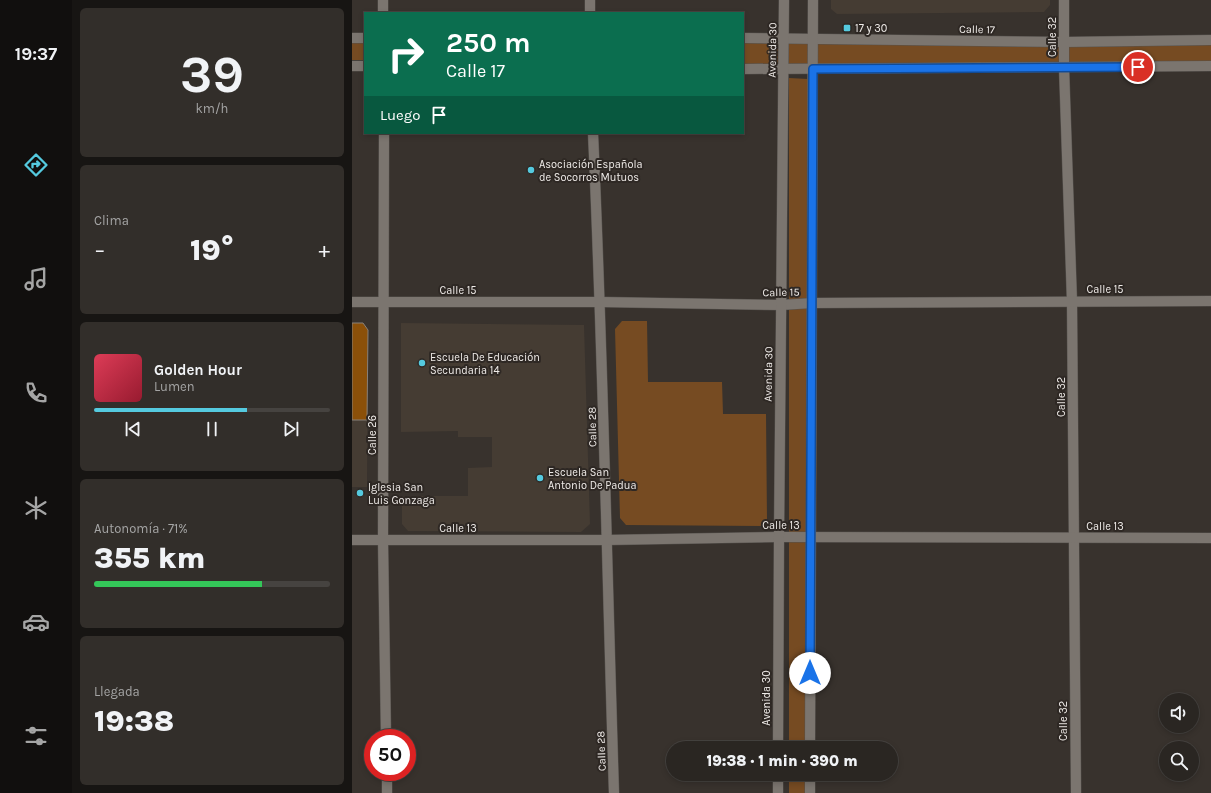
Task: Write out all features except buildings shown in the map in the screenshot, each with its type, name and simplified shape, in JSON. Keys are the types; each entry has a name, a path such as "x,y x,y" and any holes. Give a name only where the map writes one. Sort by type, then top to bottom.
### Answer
{"street":[{"path":"383,0 383,12"},
{"path":"590,0 590,12"},
{"name":"Avenida 30","path":"778,741 784,0"},
{"path":"810,741 813,303 813,0"},
{"name":"Calle 32","path":"1064,0 1064,67 1072,302 1076,793"},
{"path":"352,38 364,38"},
{"name":"Calle 17","path":"744,38 1065,42 1211,40"},
{"path":"352,66 364,66"},
{"path":"744,69 1211,66"},
{"name":"Calle 26","path":"384,134 383,540 386,729"},
{"name":"Calle 28","path":"594,134 601,302 606,540 614,793"},
{"name":"Calle 15","path":"352,302 601,302 781,305 813,303 1211,300"},
{"name":"Calle 13","path":"352,540 606,540 779,537 1211,538"},
{"path":"387,781 387,793"},
{"path":"778,781 778,793"},
{"path":"810,781 810,793"}],"shaded area":[{"path":"831,0 1050,0 1050,5 1044,12 837,14 831,9"},
{"path":"352,38 364,38 364,60 352,60"},
{"path":"744,40 1211,43 1211,66 1064,67 744,64"},
{"path":"789,78 808,79 810,741 789,741"},
{"path":"622,321 647,321 648,382 722,382 723,414 766,414 767,520 761,526 626,525 620,518 615,329"},
{"path":"352,323 368,330 367,487 352,487"},
{"path":"401,323 584,325 590,524 581,532 408,531 402,524 402,496 468,496 468,468 492,467 492,437 458,437 458,431 401,432"},
{"path":"789,781 810,781 810,793 789,793"}],"place":[{"name":"17 y 30","path":"847,28"},
{"name":"Asociación Española de Socorros Mutuos","path":"531,170"},
{"name":"Escuela De Educación Secundaria 14","path":"422,363"},
{"name":"Escuela San Antonio De Padua","path":"540,478"},
{"name":"Iglesia San Luis Gonzaga","path":"360,493"}],"route":[{"path":"810,673 813,69 1138,67"}]}
